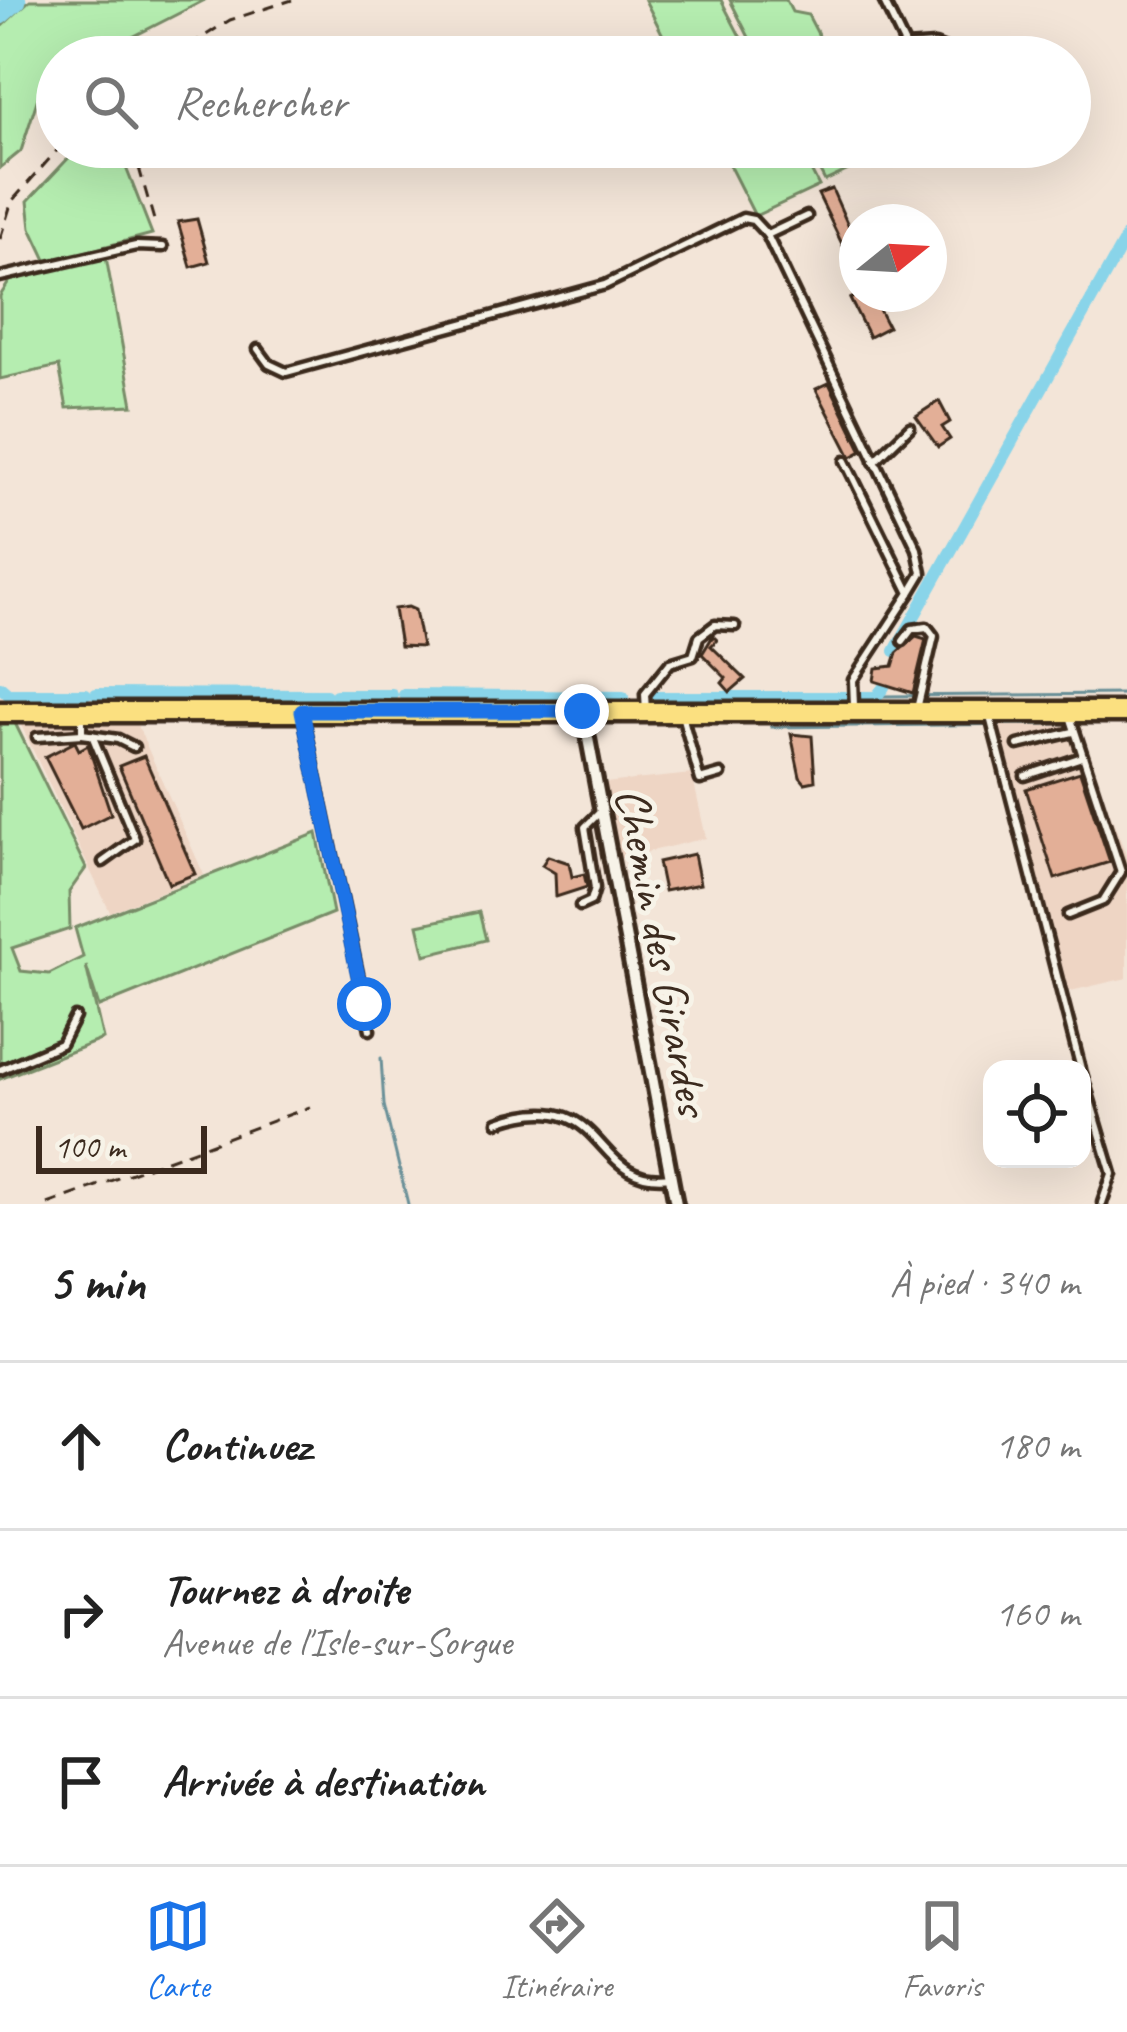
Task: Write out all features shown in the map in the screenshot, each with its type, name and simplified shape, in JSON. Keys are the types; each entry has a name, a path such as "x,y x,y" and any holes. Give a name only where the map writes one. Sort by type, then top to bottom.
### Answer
{"main road":[{"path":"0,712 988,712 1071,722 1127,712"}],"street":[{"name":"Chemin des Girardes","path":"582,711 676,1204"}],"lane":[{"path":"883,0 901,36"},
{"path":"767,235 807,216"},
{"path":"258,350 286,372 605,285 743,218 753,220 767,235 917,549 922,573 853,680 854,711"},
{"path":"0,278 136,246 163,247"},
{"path":"874,462 910,427"},
{"path":"845,461 910,593"},
{"path":"646,711 645,694 670,662 693,656 699,637 716,625 735,626"},
{"path":"903,641 913,629 927,627 934,636 916,712"},
{"path":"302,711 370,1030"},
{"path":"82,712 87,735 135,839 103,862"},
{"path":"682,712 700,780 721,774"},
{"path":"988,712 1079,1060"},
{"path":"1018,745 1071,722 1121,872 1103,901 1068,915"},
{"path":"37,737 87,735 134,747"},
{"path":"1025,776 1082,758"},
{"path":"580,905 591,901 596,888 585,827 601,811"},
{"path":"0,1070 61,1044 75,1017"},
{"path":"1091,1102 1112,1174 1102,1203"},
{"path":"498,1122 529,1111 563,1113 584,1123 630,1174 646,1180 671,1177"}],"path":[{"path":"204,36 230,20 292,0"},
{"path":"0,239 12,201 41,168"},
{"path":"139,168 154,220"},
{"path":"48,1204 310,1107"}],"shaded area":[{"path":"136,722 204,875 110,912 21,725"},
{"path":"996,722 1075,724 1127,857 1127,978 1066,992"},
{"path":"692,774 706,838 618,859 605,783"}],"green space":[{"path":"30,0 205,0 134,36 36,36 36,104 21,151 0,168 0,28"},
{"path":"645,0 721,0 740,36 663,36"},
{"path":"730,0 786,0 792,12 808,15 819,36 748,36"},
{"path":"59,168 126,168 152,234 47,262 31,228 28,201"},
{"path":"731,168 810,168 819,186 755,216"},
{"path":"818,168 852,168 825,181"},
{"path":"106,257 133,405 67,408 59,366 0,379 0,296 11,279"},
{"path":"0,720 14,721 86,868 69,892 70,929 12,948 21,971 49,974 83,957 75,928 317,833 333,913 99,1007 86,966 103,1039 0,1079"},
{"path":"479,912 486,940 425,955 418,925"}],"building":[{"path":"832,189 839,205 839,238 818,194"},
{"path":"197,219 209,262 191,267 178,222"},
{"path":"856,312 880,312 888,327 869,337"},
{"path":"829,383 862,451 851,457 816,389"},
{"path":"939,401 950,422 942,427 950,439 938,447 916,416"},
{"path":"394,609 415,610 422,647 400,646"},
{"path":"713,636 717,640 711,646 745,679 730,692 722,683 726,678 702,654"},
{"path":"916,636 926,639 913,693 874,681 876,668 893,666 897,653"},
{"path":"791,734 812,736 815,781 805,783 800,777"},
{"path":"75,742 79,750 88,745 111,814 81,829 45,757"},
{"path":"144,756 195,874 169,884 119,766"},
{"path":"1080,772 1110,862 1055,879 1026,789"},
{"path":"694,854 700,884 664,891 658,862"},
{"path":"548,856 569,863 572,877 584,874 587,887 556,897 555,873 542,865"}],"waterway":[{"path":"0,14 16,0"},
{"path":"895,651 1127,236"},
{"path":"0,687 8,694 86,694"},
{"path":"857,697 876,697 884,687"},
{"path":"96,694 326,695"},
{"path":"878,696 1127,694"},
{"path":"336,695 392,695"},
{"path":"404,695 623,697"},
{"path":"654,697 844,697"},
{"path":"771,727 1127,723"},
{"path":"381,1058 384,1105 408,1204"}],"route":[{"path":"364,1004 302,711 582,711"}]}
